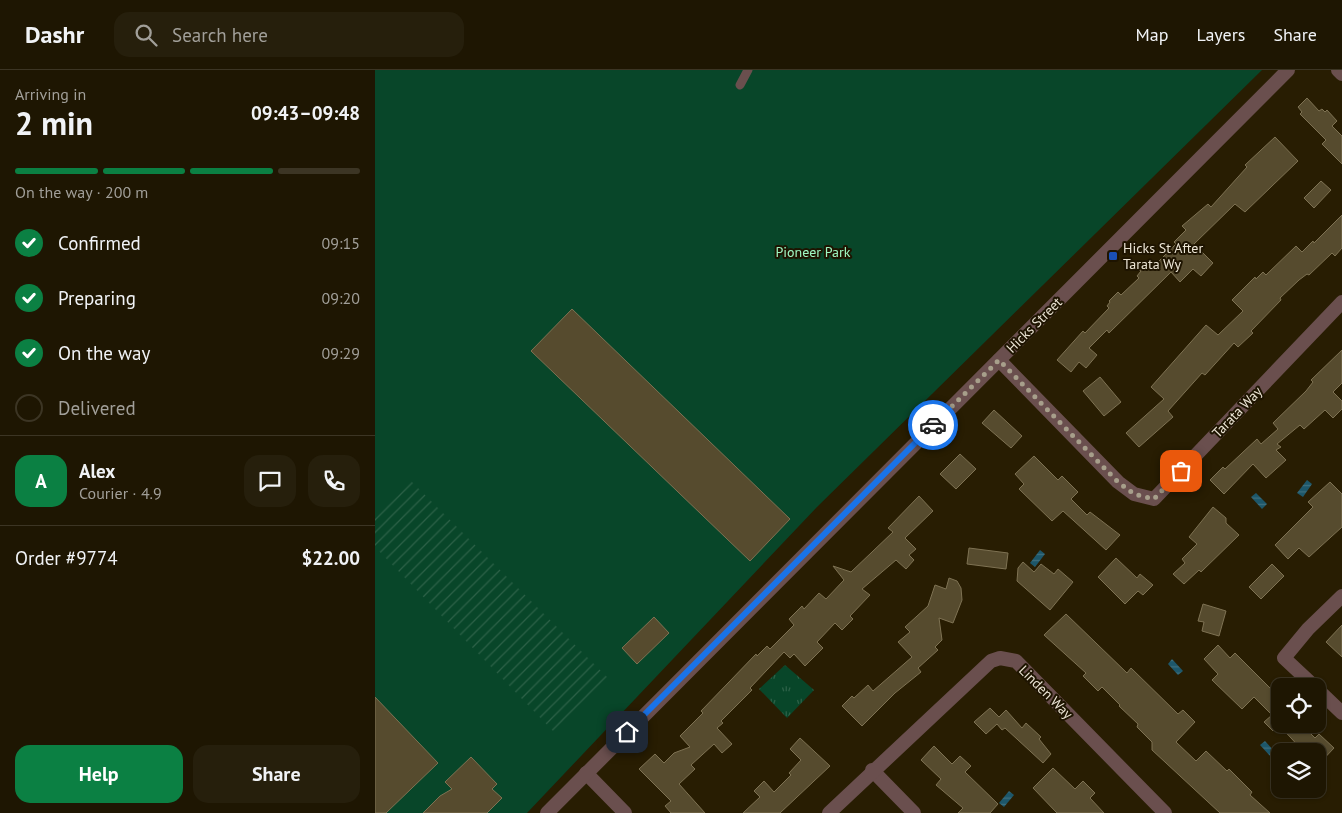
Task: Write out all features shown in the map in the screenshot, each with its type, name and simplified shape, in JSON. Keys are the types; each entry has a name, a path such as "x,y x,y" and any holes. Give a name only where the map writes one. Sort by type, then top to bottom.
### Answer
{"street":[{"name":"Hicks Street","path":"547,813 1288,70"},
{"path":"1338,70 1342,74"},
{"name":"Tarata Way","path":"999,360 1118,482 1134,494 1154,499 1342,302"},
{"path":"1305,678 1284,658 1308,629 1342,596"},
{"name":"Linden Way","path":"829,813 991,661 1008,659 1016,661 1165,813"},
{"path":"1326,698 1342,713"},
{"path":"873,770 914,813"},
{"path":"586,773 625,813"}],"lane":[{"path":"740,85 748,70"}],"green space":[{"name":"Pioneer Park","path":"375,70 1262,70 817,507 527,813 375,813"},
{"path":"409,479 608,678 554,732 375,547 375,513"},
{"path":"785,665 814,690 787,718 759,689"}],"water":[{"path":"1307,480 1312,484 1303,497 1297,493"},
{"path":"1256,493 1267,504 1262,509 1251,497"},
{"path":"1040,550 1045,554 1035,567 1030,563"},
{"path":"1172,659 1183,671 1178,675 1168,664"},
{"path":"1265,741 1271,748 1271,757 1260,745"},
{"path":"1009,791 1014,795 1004,807 999,803"}],"building":[{"path":"1307,98 1319,111 1322,109 1325,112 1327,110 1337,121 1332,126 1342,136 1342,164 1322,144 1326,140 1300,114 1302,112 1298,107"},
{"path":"1275,137 1298,161 1245,212 1235,204 1194,244 1213,263 1201,276 1193,269 1180,282 1171,272 1109,333 1107,330 1089,348 1097,355 1086,368 1079,362 1071,372 1057,360 1083,331 1085,333 1109,308 1107,306 1109,301 1118,292 1121,295 1139,278 1137,276 1141,271 1139,270 1149,261 1154,266 1176,244 1174,242 1186,230 1182,226 1208,204 1211,207 1247,167 1245,165"},
{"path":"1321,181 1331,190 1314,208 1304,198"},
{"path":"1342,215 1342,248 1335,256 1332,253 1309,275 1307,274 1299,280 1251,331 1253,333 1238,347 1234,343 1205,375 1202,373 1168,411 1173,417 1139,447 1126,433 1164,399 1151,387 1206,325 1218,335 1243,311 1232,300 1255,277 1256,279 1263,272 1266,275 1296,246 1302,252 1313,241 1314,243"},
{"path":"572,309 790,519 750,561 531,351"},
{"path":"1342,350 1342,383 1333,392 1342,401 1342,409 1333,418 1325,410 1304,429 1300,425 1277,444 1281,447 1276,450 1286,460 1266,478 1253,464 1224,494 1210,480 1223,467 1225,469 1257,439 1261,444 1278,429 1273,423 1306,391 1313,382 1311,380"},
{"path":"1100,377 1121,402 1104,416 1083,391"},
{"path":"994,410 1022,436 1011,448 982,423"},
{"path":"960,454 976,469 956,489 940,474"},
{"path":"1034,456 1058,480 1062,476 1078,492 1071,499 1087,515 1090,512 1120,535 1106,550 1063,511 1052,521 1019,489 1024,484 1015,474"},
{"path":"1330,482 1342,494 1342,527 1309,557 1299,548 1288,559 1275,545 1313,507 1308,502"},
{"path":"919,496 933,511 905,538 916,549 909,555 914,560 906,569 896,560 862,589 870,595 850,616 853,619 842,630 835,623 817,642 823,648 805,666 794,654 790,658 784,652 750,688 752,690 721,721 723,723 717,728 732,744 722,753 714,744 691,765 695,769 679,784 705,813 671,813 665,806 671,801 639,769 655,754 664,763 674,753 690,747 680,736 703,713 701,711 756,654 757,656 767,646 770,649 794,625 789,619 802,606 804,609 819,593 826,599 844,580 833,566 851,572 893,532 888,528"},
{"path":"1213,507 1226,518 1226,523 1239,535 1201,572 1199,570 1184,584 1173,574 1185,563 1182,559 1197,544 1189,537"},
{"path":"969,548 1008,553 1006,569 967,564"},
{"path":"1116,558 1137,578 1140,574 1153,585 1143,595 1138,591 1125,604 1098,577"},
{"path":"1023,562 1034,572 1041,564 1054,574 1058,569 1073,582 1050,610 1017,581 1018,568"},
{"path":"1272,564 1284,576 1261,599 1249,587"},
{"path":"949,578 957,581 961,588 962,600 953,623 939,618 942,640 935,647 938,650 918,668 921,672 895,693 862,726 842,706 868,685 873,691 912,657 898,642 910,632 905,627 928,606 935,585 946,589"},
{"path":"1203,604 1226,611 1219,636 1202,631 1204,622 1198,621"},
{"path":"1066,614 1127,673 1131,668 1178,714 1183,710 1195,722 1176,742 1196,761 1206,751 1227,771 1229,769 1252,792 1250,795 1270,813 1220,813 1152,750 1152,742 1137,727 1138,724 1102,687 1098,691 1083,676 1086,673 1044,635"},
{"path":"654,617 669,633 637,664 622,648"},
{"path":"1342,625 1342,657 1326,642"},
{"path":"1218,645 1230,658 1235,653 1271,689 1271,714 1254,697 1242,709 1212,680 1218,674 1204,659"},
{"path":"375,697 438,763 386,813 375,813"},
{"path":"990,708 999,717 1006,710 1022,728 1026,723 1041,737 1039,739 1051,754 1043,763 1005,728 1002,730 997,724 986,734 974,722"},
{"path":"1271,716 1271,729 1264,722"},
{"path":"1286,733 1310,733 1315,738 1319,734 1334,748 1326,756 1326,743 1296,743"},
{"path":"800,738 830,766 780,813 743,813 760,797 754,791 764,781 774,792 791,775 789,773 801,760 790,749"},
{"path":"934,746 952,764 960,756 971,766 965,772 998,804 990,813 958,813 963,808 936,785 941,779 921,760"},
{"path":"471,757 497,784 492,789 502,798 487,813 423,813 440,796 452,789 445,782"},
{"path":"1053,768 1075,789 1083,781 1095,793 1090,798 1104,813 1057,813 1033,788"}],"way so far":[{"path":"933,425 999,360 1118,482 1134,494 1154,499 1181,471"}],"place":[{"name":"Hicks St After Tarata Wy","path":"1113,256"}],"route":[{"path":"627,732 933,425"}]}
